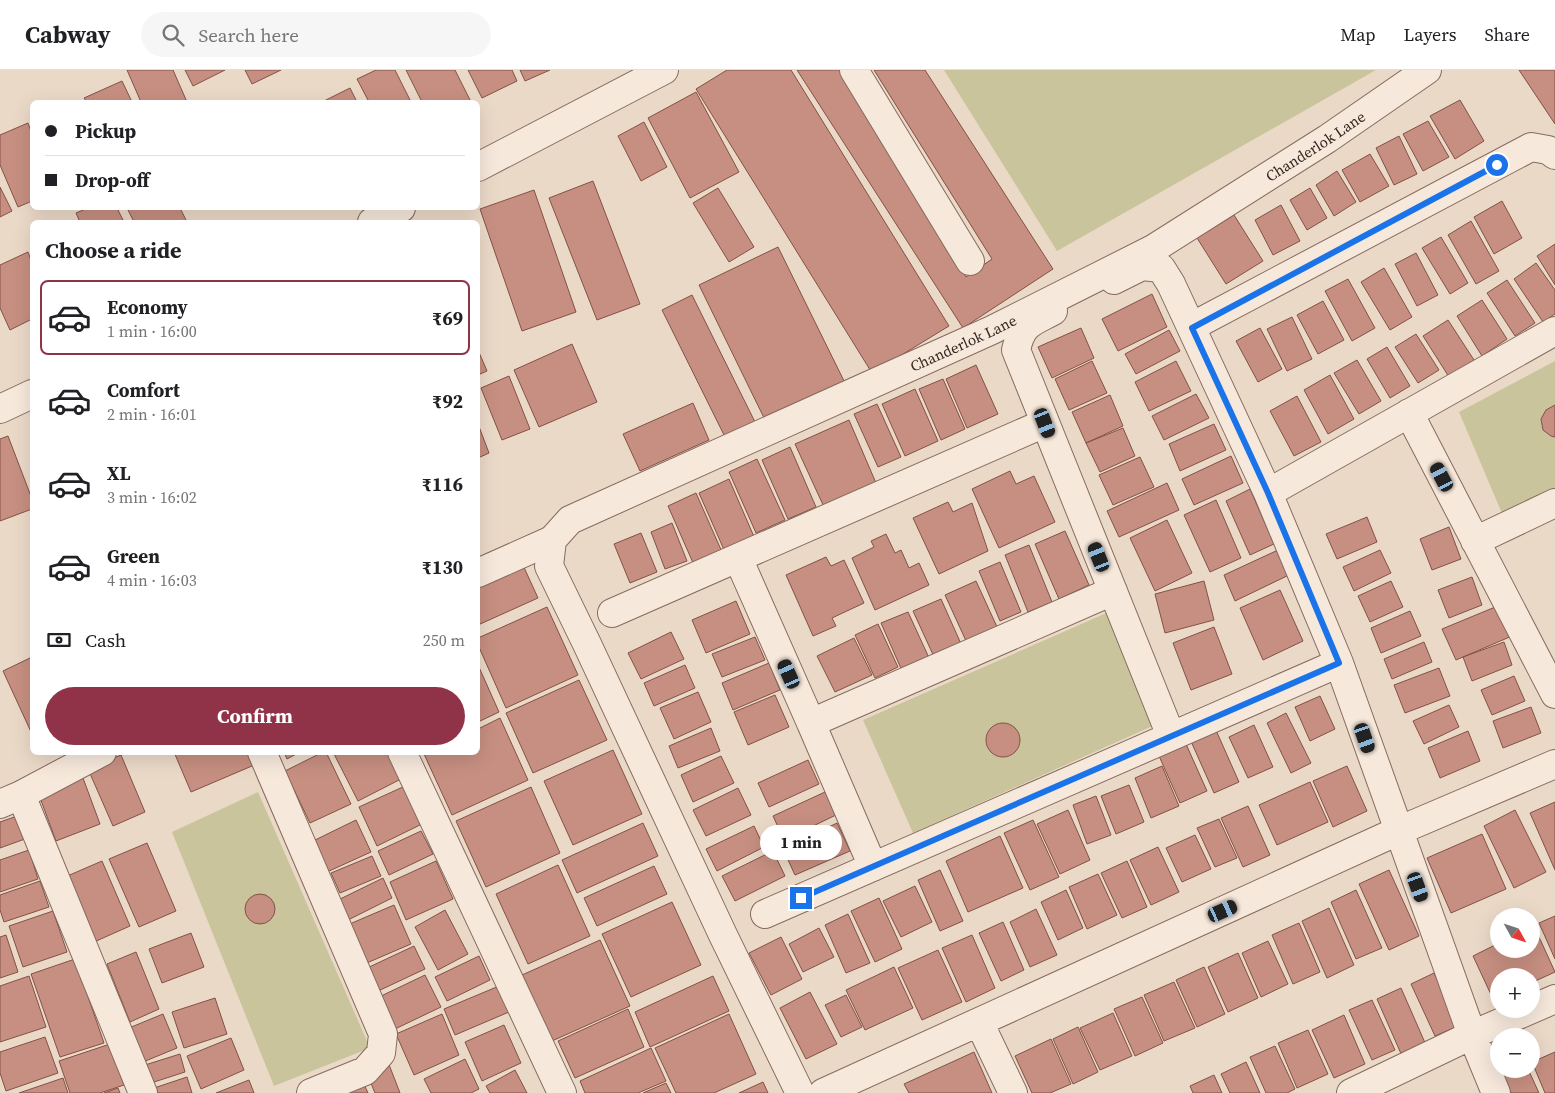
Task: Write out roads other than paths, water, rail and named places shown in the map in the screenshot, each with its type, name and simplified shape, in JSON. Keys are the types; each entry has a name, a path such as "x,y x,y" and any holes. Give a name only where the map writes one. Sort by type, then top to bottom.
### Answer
{"street":[{"path":"480,166 664,70"},
{"path":"854,70 970,261"},
{"name":"Chanderlok Lane","path":"480,572 552,540 570,520 992,330 1153,249 1327,139 1427,70"},
{"path":"1192,328 1531,147 1548,150 1555,155"},
{"path":"376,220 397,210"},
{"path":"1171,736 1016,350 1019,336 1026,325 1142,266 1161,268 1171,284 1268,493 1339,663 1472,1035 1496,1093"},
{"path":"1268,493 1555,331"},
{"path":"0,409 30,395"},
{"path":"1409,413 1555,694"},
{"path":"612,613 1045,423"},
{"path":"1475,541 1555,503"},
{"path":"552,540 549,566 723,935 800,1093"},
{"path":"738,558 873,867"},
{"path":"811,724 1113,591"},
{"path":"765,914 1339,663"},
{"path":"96,755 10,799 143,1093"},
{"path":"263,755 383,1034 381,1053 365,1071 311,1093"},
{"path":"403,755 562,1093"},
{"path":"823,1093 1398,831 1555,764"},
{"path":"1351,1093 1472,1035 1555,999"},
{"path":"979,1022 1013,1093"}]}
